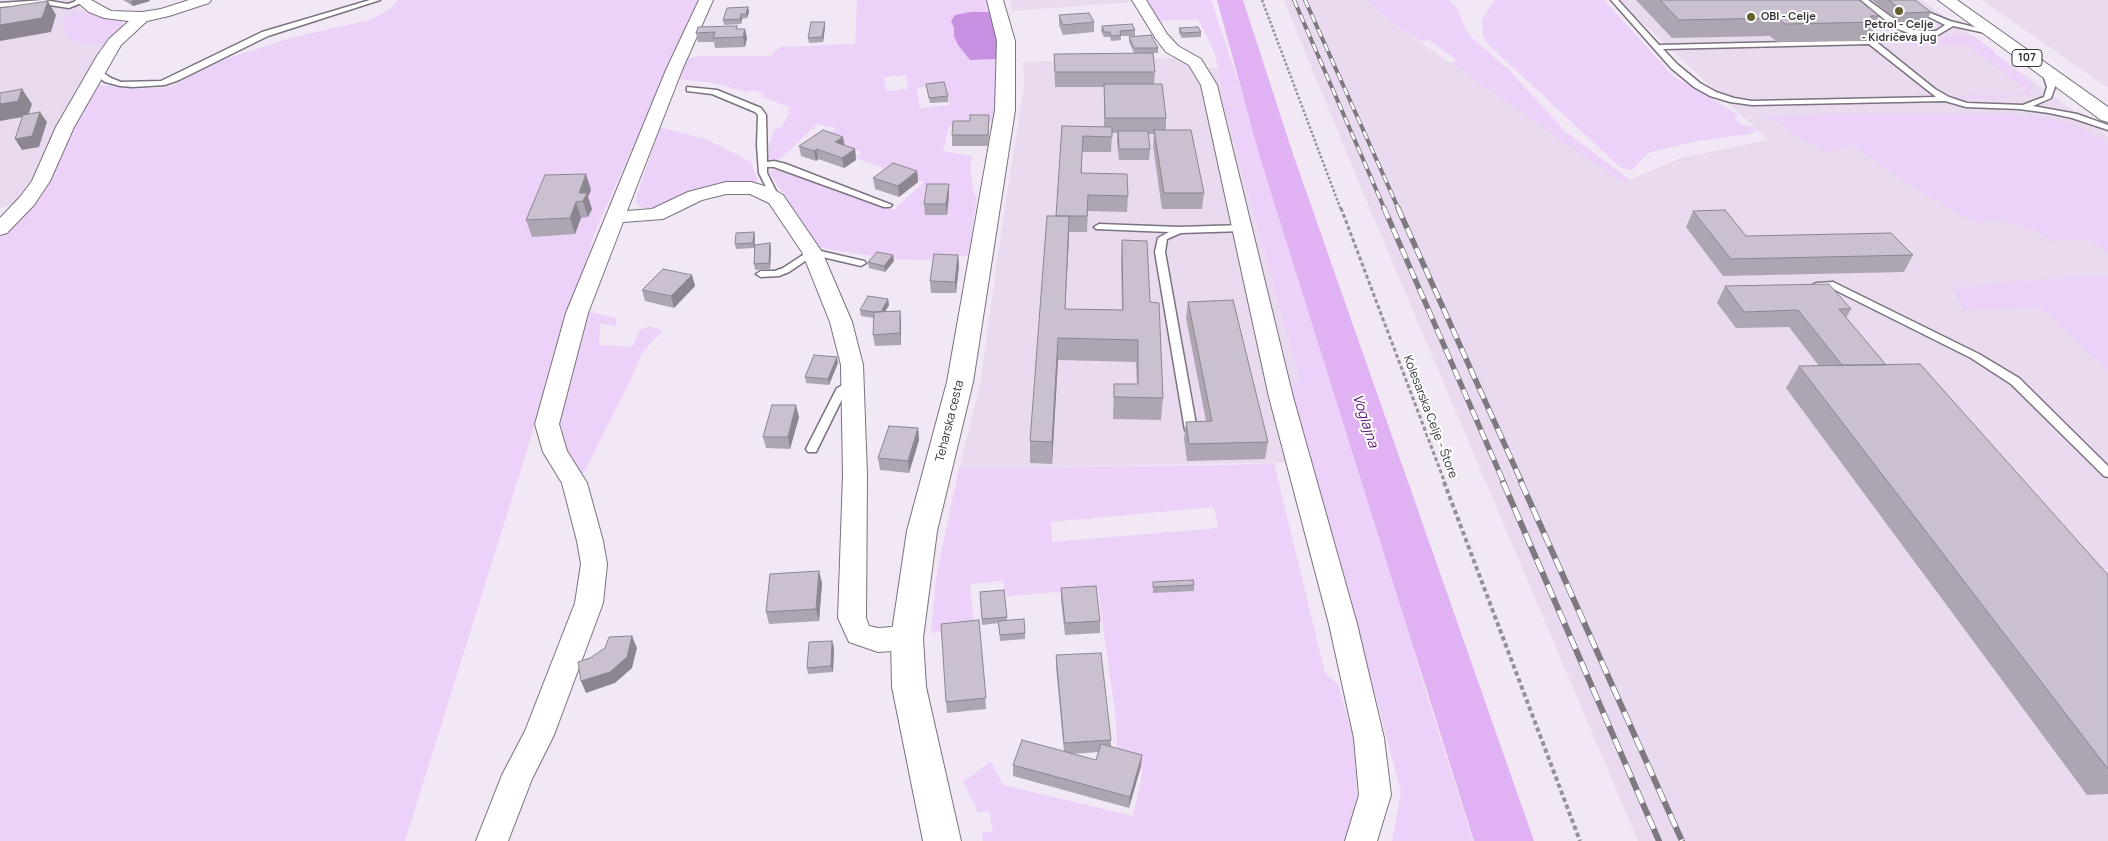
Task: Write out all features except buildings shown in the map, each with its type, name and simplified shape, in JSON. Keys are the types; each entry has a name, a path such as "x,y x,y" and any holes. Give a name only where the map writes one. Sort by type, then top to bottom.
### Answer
{"street":[{"path":"82,1 94,9 109,15 142,17 164,13 204,0"},
{"path":"492,841 518,776 539,736 589,603 594,564 590,541 574,483 556,452 547,424 577,313 677,61 706,0"},
{"name":"Teharska cesta","path":"942,841 909,687 907,638 922,531 960,382 1005,110 1006,41 994,0"},
{"path":"1139,0 1161,36 1172,49 1195,62 1209,85 1281,397 1343,624 1369,738 1375,795 1361,841"},
{"name":"107","path":"1946,0 2108,116"},
{"path":"0,229 28,202 41,181 65,127 115,42 142,17"},
{"path":"614,217 656,216 695,196 726,188 750,188 764,192 776,199 812,252 841,322 852,365 855,476 852,618 859,634 878,640 907,638"}],"lane":[{"path":"96,72 108,80 120,84 162,83 265,34 377,0"},
{"path":"1614,0 1674,66 1697,85 1713,94 1733,100 1752,103 1946,99"},
{"path":"1864,0 1898,26 1910,32 1938,33 1951,24"},
{"path":"1906,0 1921,11 1951,24 1990,32"},
{"path":"0,6 43,2 69,6 82,1"},
{"path":"1656,47 1872,42 1932,92 1946,99 1966,105 2019,107 2065,114 2108,128"},
{"path":"2019,107 2048,98 2050,87 2046,72"},
{"path":"690,89 714,92 758,110 762,115 763,173 776,199"},
{"path":"762,165 774,164 783,166 887,205"},
{"path":"1099,227 1179,230 1242,228"},
{"path":"1179,230 1163,238 1160,252 1190,430"},
{"path":"761,274 776,274 786,270 812,252 861,263"},
{"path":"1804,286 1833,286 1976,356 2015,381 2108,473"},
{"path":"812,449 841,391 853,384"}],"path":[{"name":"Kolesarska Celje - Štore","path":"1262,0 1580,841"}],"shaded area":[{"path":"0,0 72,0 85,11 123,22 120,30 105,43 82,82 32,183 17,204 0,208"},
{"path":"398,0 698,0 595,232 405,841 0,841 0,237 36,199 73,126 98,85 136,89 171,87 201,70 228,58 294,37 370,20 390,9"},
{"path":"857,0 987,0 991,12 970,12 955,15 951,21 954,28 954,36 970,60 997,59 997,88 992,123 966,123 964,126 949,126 943,151 972,156 970,170 974,194 977,197 968,256 936,256 935,260 894,259 819,248 768,171 778,169 894,210 924,182 855,158 862,152 824,139 836,128 817,124 780,159 768,160 769,144 774,131 782,126 788,115 789,107 762,97 764,93 752,90 748,92 714,83 679,79 681,70 688,59 697,56 770,56 780,47 855,44","holes":["906,75 908,89 886,91 884,77","945,85 950,105 920,108 917,88"]},
{"path":"1010,0 1146,0 1146,1 1012,11"},
{"path":"1146,0 1211,0 1321,329 1426,693 1473,841 1392,841 1401,792 1376,697 1338,579 1289,392 1299,378 1224,106 1215,53 1198,19 1158,21"},
{"path":"1284,0 1367,0 1391,22 1624,182 1681,158 1768,140 1618,0 1922,0 2108,136 2108,841 1638,841 1364,195"},
{"path":"1367,0 1449,0 1457,8 1466,30 1473,39 1509,70 1566,132 1630,180 1624,182 1588,159 1451,63 1457,60 1429,40 1421,41 1391,22"},
{"path":"1495,0 1604,0 1673,76 1739,115 1734,118 1742,124 1757,130 1750,134 1697,141 1648,153 1632,170 1621,168 1490,46 1483,36 1482,20"},
{"path":"1848,0 1858,0 1894,29 1908,34 1924,38 1939,38 1962,34 1974,36 2027,80 2032,88 2029,93 2006,98 1981,99 1952,96 2019,94 2024,92 2025,88 1966,45 1911,45 1900,42"},
{"path":"1982,0 2108,0 2108,88"},
{"path":"85,11 123,22 122,26 107,42 85,44 65,36 64,20 68,15"},
{"path":"970,12 991,12 998,41 997,59 970,60 958,45 951,21 955,15"},
{"path":"1177,58 1188,64 1192,70 1217,68 1224,106 1299,378 1308,462 959,468 980,385 1024,86 1023,62"},
{"path":"1828,114 2007,114 2031,116 2072,124 2108,143 2108,253 2091,241 2070,239 2050,241 2035,230 1999,220 1979,222 1964,217 1900,179 1852,145 1826,152 1796,136 1778,122 1761,117"},
{"path":"660,127 708,140 751,162 758,182 721,182 654,210 640,207 636,202 637,195"},
{"path":"2081,276 2108,276 2108,371 2040,307 1964,310 1952,288"},
{"path":"586,311 616,318 616,326 600,324 599,345 632,347 640,330 649,326 663,330 642,353 580,480 562,448 558,423"},
{"path":"1274,463 1325,673 1338,684 1354,741 1357,795 1350,831 1345,841 983,841 982,832 993,832 989,811 978,812 963,782 991,761 1003,785 1133,816 1142,774 1141,761 1117,755 1116,720 1098,589 1006,596 1003,581 970,584 974,628 931,633 936,578 959,468","holes":["1214,507 1218,528 1052,542 1051,522"]}],"waterway":[{"name":"Voglajna","path":"1230,0 1276,154 1504,841"}],"railway":[{"path":"1294,0 1385,210"},
{"path":"1305,0 1399,210"},
{"path":"1384,208 1504,483"},
{"path":"1398,208 1522,483"},
{"path":"1503,482 1659,841"},
{"path":"1521,482 1682,841"}],"place":[{"name":"Petrol - Celje - Kidričeva jug","path":"1899,11"},
{"name":"OBI - Celje","path":"1751,17"}]}
